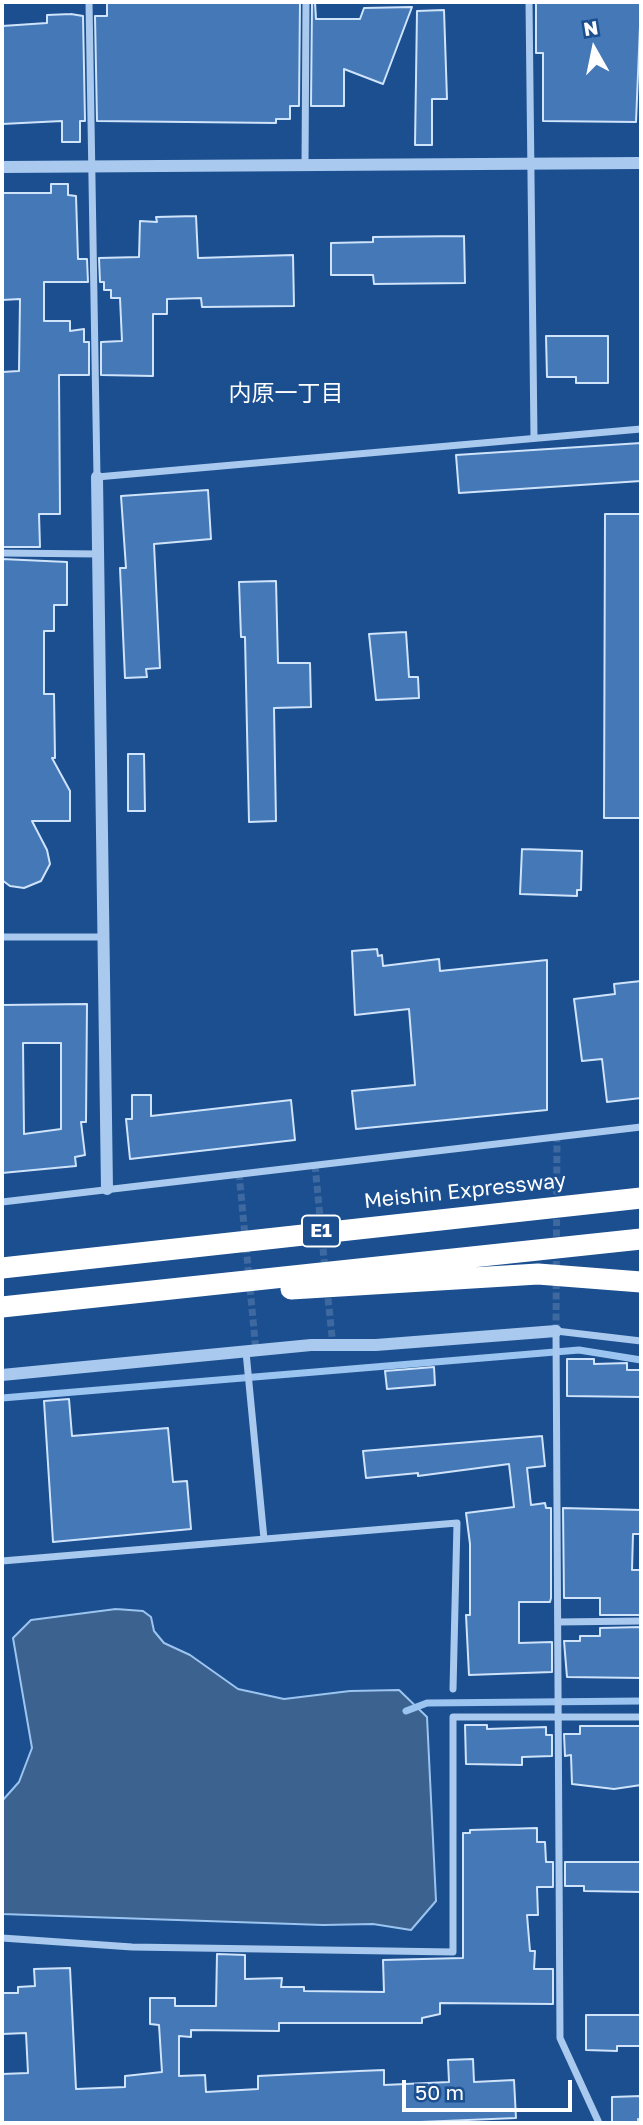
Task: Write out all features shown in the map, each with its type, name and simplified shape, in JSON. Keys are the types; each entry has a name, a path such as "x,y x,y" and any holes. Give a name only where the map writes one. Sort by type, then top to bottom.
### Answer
{"highway":[{"name":"Meishin Expressway","path":"2,1268 641,1198"},
{"name":"E1","path":"2,1307 641,1239"},
{"path":"2,1319 272,1290 468,1276 550,1274 641,1282"}],"street":[{"path":"89,2 89,147 92,167 107,1189"},
{"path":"305,165 306,2"},
{"path":"529,2 534,438"},
{"path":"2,167 641,163"},
{"path":"97,477 641,429"},
{"path":"2,553 98,554"},
{"path":"2,937 105,937"},
{"path":"2,1202 641,1127"},
{"path":"2,1375 311,1345 376,1345 556,1337 641,1341"},
{"path":"556,1337 560,2038 599,2123"},
{"path":"246,1352 264,1539"},
{"path":"2,1561 457,1523 453,1689"},
{"path":"558,1622 641,1621"},
{"path":"2,1938 132,1947 453,1952 453,1717 558,1714 641,1717"}],"water":[{"path":"116,1609 143,1611 151,1617 154,1631 164,1643 190,1655 238,1689 284,1699 350,1691 399,1690 427,1717 436,1901 411,1930 373,1924 323,1925 2,1914 2,1801 19,1782 32,1748 13,1638 31,1620"}],"building":[{"path":"107,2 300,2 299,106 290,106 290,119 276,119 276,123 97,121 95,16 107,16"},
{"path":"312,2 315,2 316,19 360,19 364,8 412,7 383,84 344,69 344,106 311,106"},
{"path":"536,2 641,2 636,122 543,121 543,53 536,53"},
{"path":"444,10 447,99 432,99 432,145 415,145 417,11"},
{"path":"47,15 83,16 85,121 80,121 80,142 62,142 62,121 2,124 2,26 47,23"},
{"path":"51,184 68,184 68,195 76,196 78,259 87,259 88,282 44,282 44,321 70,321 70,331 84,329 84,342 89,342 89,375 59,375 60,514 39,514 40,547 2,547 2,372 19,371 20,299 2,300 2,193 51,193"},
{"path":"196,216 198,258 293,255 294,306 202,307 201,298 167,299 167,314 153,314 153,376 101,375 101,342 122,341 120,298 111,298 111,290 104,290 104,282 100,282 99,258 139,257 140,221 157,222 156,217"},
{"path":"464,236 465,283 374,284 373,275 331,275 331,243 373,242 373,237"},
{"path":"546,336 608,336 608,383 576,383 576,377 547,377"},
{"path":"641,443 641,481 459,493 456,455"},
{"path":"208,490 211,539 154,544 160,668 146,669 147,677 125,678 120,568 126,568 121,496"},
{"path":"605,514 641,514 641,818 604,818"},
{"path":"2,559 67,562 67,605 54,605 54,631 44,631 44,694 54,694 55,758 52,758 70,791 70,821 32,821 47,850 50,864 41,881 24,888 10,886 2,880"},
{"path":"276,581 278,663 310,663 311,707 274,708 276,821 249,822 245,637 241,637 239,582"},
{"path":"406,632 409,677 418,677 419,698 376,700 369,634"},
{"path":"128,754 144,754 145,811 128,811"},
{"path":"522,849 582,851 581,890 577,890 577,896 520,894"},
{"path":"377,949 378,956 382,955 383,966 439,959 440,971 547,960 547,1110 356,1129 352,1091 415,1085 409,1009 355,1015 352,951"},
{"path":"641,981 641,1098 607,1102 602,1059 582,1061 574,999 615,994 614,984"},
{"path":"87,1004 86,1122 81,1122 85,1155 75,1157 76,1166 2,1173 2,1005","holes":["23,1043 61,1043 61,1129 24,1134"]},
{"path":"132,1095 151,1095 151,1116 291,1100 295,1140 130,1159 126,1119 132,1119"},
{"path":"567,1359 594,1359 594,1364 627,1363 627,1370 641,1370 641,1397 567,1396"},
{"path":"434,1367 435,1385 387,1389 385,1371"},
{"path":"69,1399 72,1436 168,1428 173,1482 187,1481 191,1529 53,1542 44,1401"},
{"path":"542,1436 545,1466 527,1468 531,1505 545,1503 546,1508 551,1508 551,1598 550,1602 519,1602 519,1643 552,1642 552,1672 469,1675 466,1615 470,1615 470,1544 466,1513 514,1507 509,1464 418,1476 418,1473 366,1478 363,1451"},
{"path":"563,1508 641,1510 641,1534 633,1534 632,1570 641,1570 641,1615 600,1615 600,1598 564,1598"},
{"path":"641,1627 641,1678 567,1677 564,1641 580,1641 580,1636 600,1636 600,1628"},
{"path":"465,1725 487,1725 487,1729 546,1727 546,1735 552,1735 552,1756 522,1757 522,1765 466,1764"},
{"path":"580,1726 641,1726 641,1785 614,1789 572,1784 571,1755 565,1756 564,1734 580,1734"},
{"path":"537,1828 537,1842 545,1842 546,1862 553,1862 553,1887 537,1887 538,1915 527,1915 530,1951 535,1951 534,1969 553,1969 553,2004 440,2003 440,2014 422,2018 422,2023 279,2023 279,2031 191,2030 191,2037 179,2036 179,2076 205,2075 206,2092 258,2089 258,2076 359,2071 384,2070 384,2085 449,2082 448,2060 473,2059 474,2082 514,2080 516,2118 396,2123 2,2123 2,2074 28,2073 26,2033 2,2034 2,1993 18,1993 18,1987 35,1986 34,1969 70,1968 76,2089 125,2087 125,2076 162,2072 159,2025 150,2024 150,1998 175,1998 175,2006 216,2006 217,1954 245,1955 245,1979 282,1978 281,1987 304,1987 304,1991 384,1992 383,1960 463,1958 463,1833 470,1833 470,1830"},
{"path":"565,1862 641,1862 641,1892 584,1891 584,1886 565,1886"},
{"path":"586,2015 641,2015 641,2046 617,2046 617,2051 586,2050"},
{"path":"641,2096 641,2119 638,2119 638,2123 612,2123 612,2097"}],"waterway":[{"path":"2,1398 579,1350 641,1360"},
{"path":"406,1711 427,1703 641,1701"}],"tunnel":[{"path":"556,1331 557,1137"},
{"path":"315,1165 325,1269"},
{"path":"239,1173 256,1351"},
{"path":"327,1288 333,1346"}],"district":[{"name":"内原一丁目","path":"286,394"}]}
